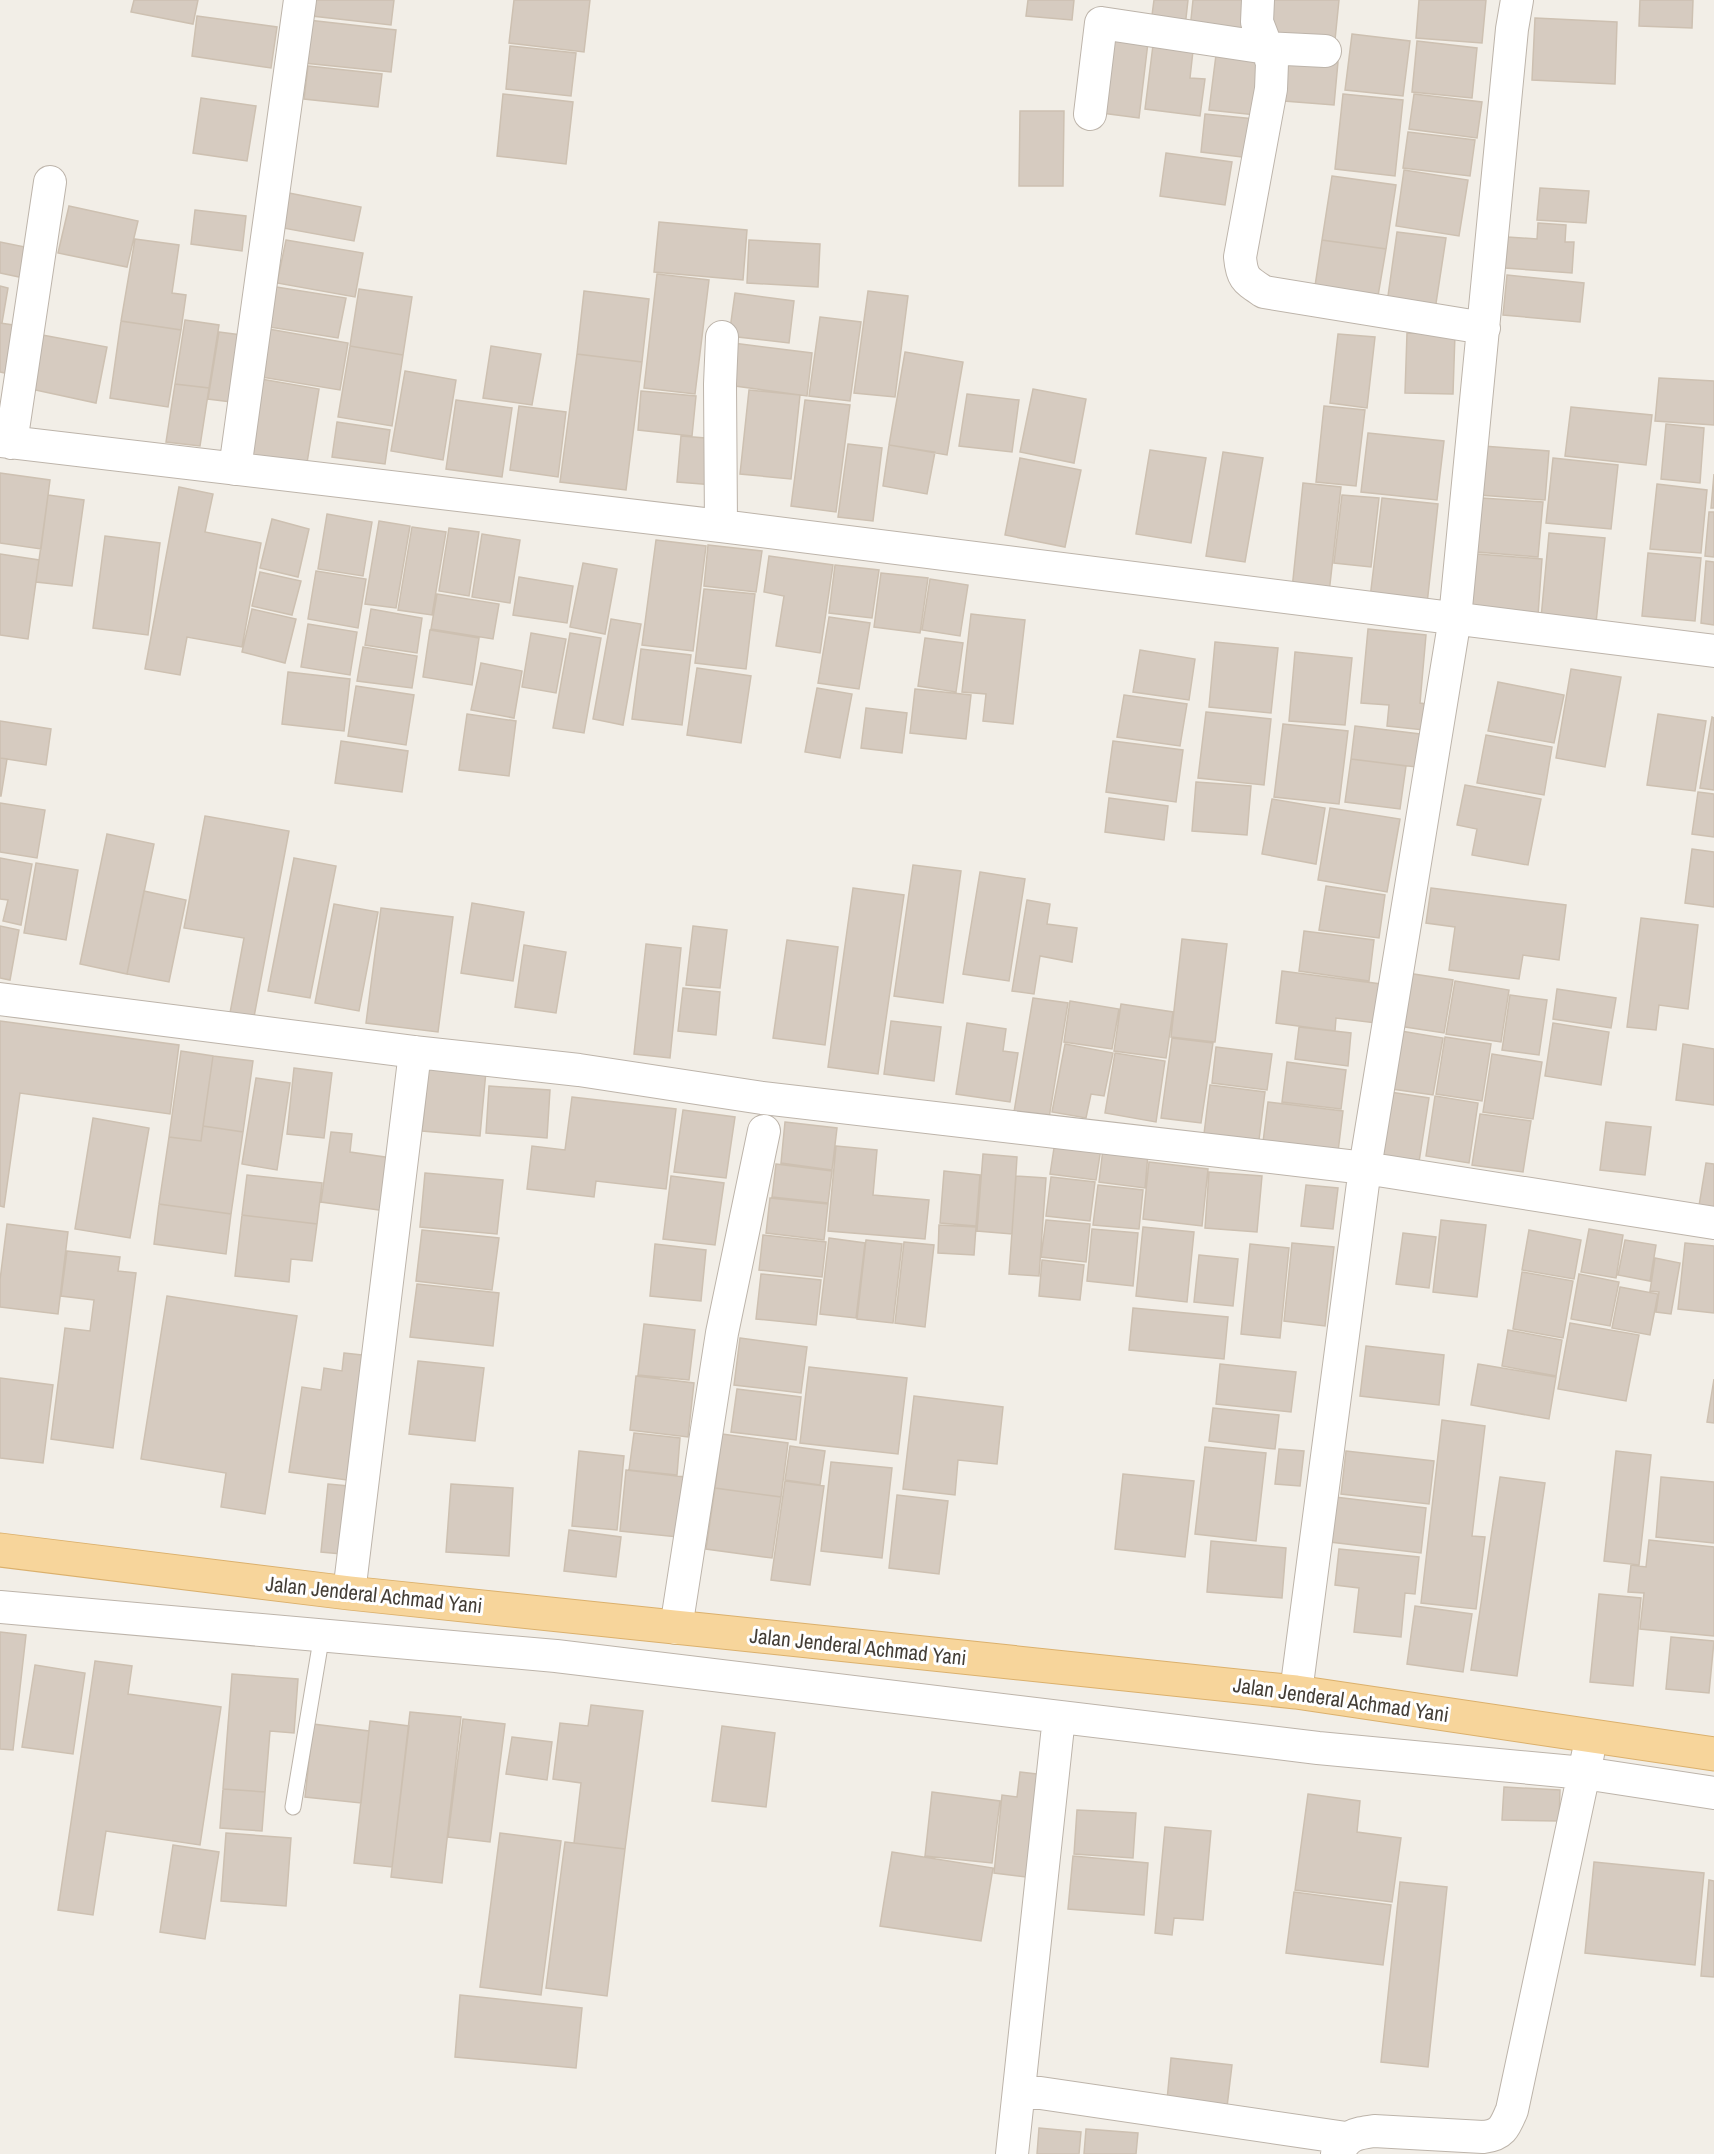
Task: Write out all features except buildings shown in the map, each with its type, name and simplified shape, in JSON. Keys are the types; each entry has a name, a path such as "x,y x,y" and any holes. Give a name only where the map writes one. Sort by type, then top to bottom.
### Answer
{"main road":[{"name":"Jalan Jenderal Achmad Yani","path":"0,1550 349,1593 1296,1692 1714,1754"}],"street":[{"path":"235,469 300,0"},
{"path":"1258,0 1257,22 1272,63 1271,89 1240,256 1245,280 1264,292 1484,328"},
{"path":"1296,1692 1365,1168 1455,618 1512,29 1517,0"},
{"path":"1089,114 1102,12 1267,48 1325,51"},
{"path":"50,182 5,442 721,526 1714,651"},
{"path":"721,526 722,337"},
{"path":"0,999 415,1052 579,1070 762,1098 1365,1168 1714,1223"},
{"path":"349,1593 415,1052"},
{"path":"676,1628 722,1333 764,1131"},
{"path":"0,1607 556,1656 1317,1748 1584,1773 1714,1793"},
{"path":"1012,2154 1059,1717"},
{"path":"1020,2090 1342,2146 1359,2133 1374,2131 1494,2136 1506,2126 1512,2110 1592,1736"}],"lane":[{"path":"293,1808 322,1634"}]}
